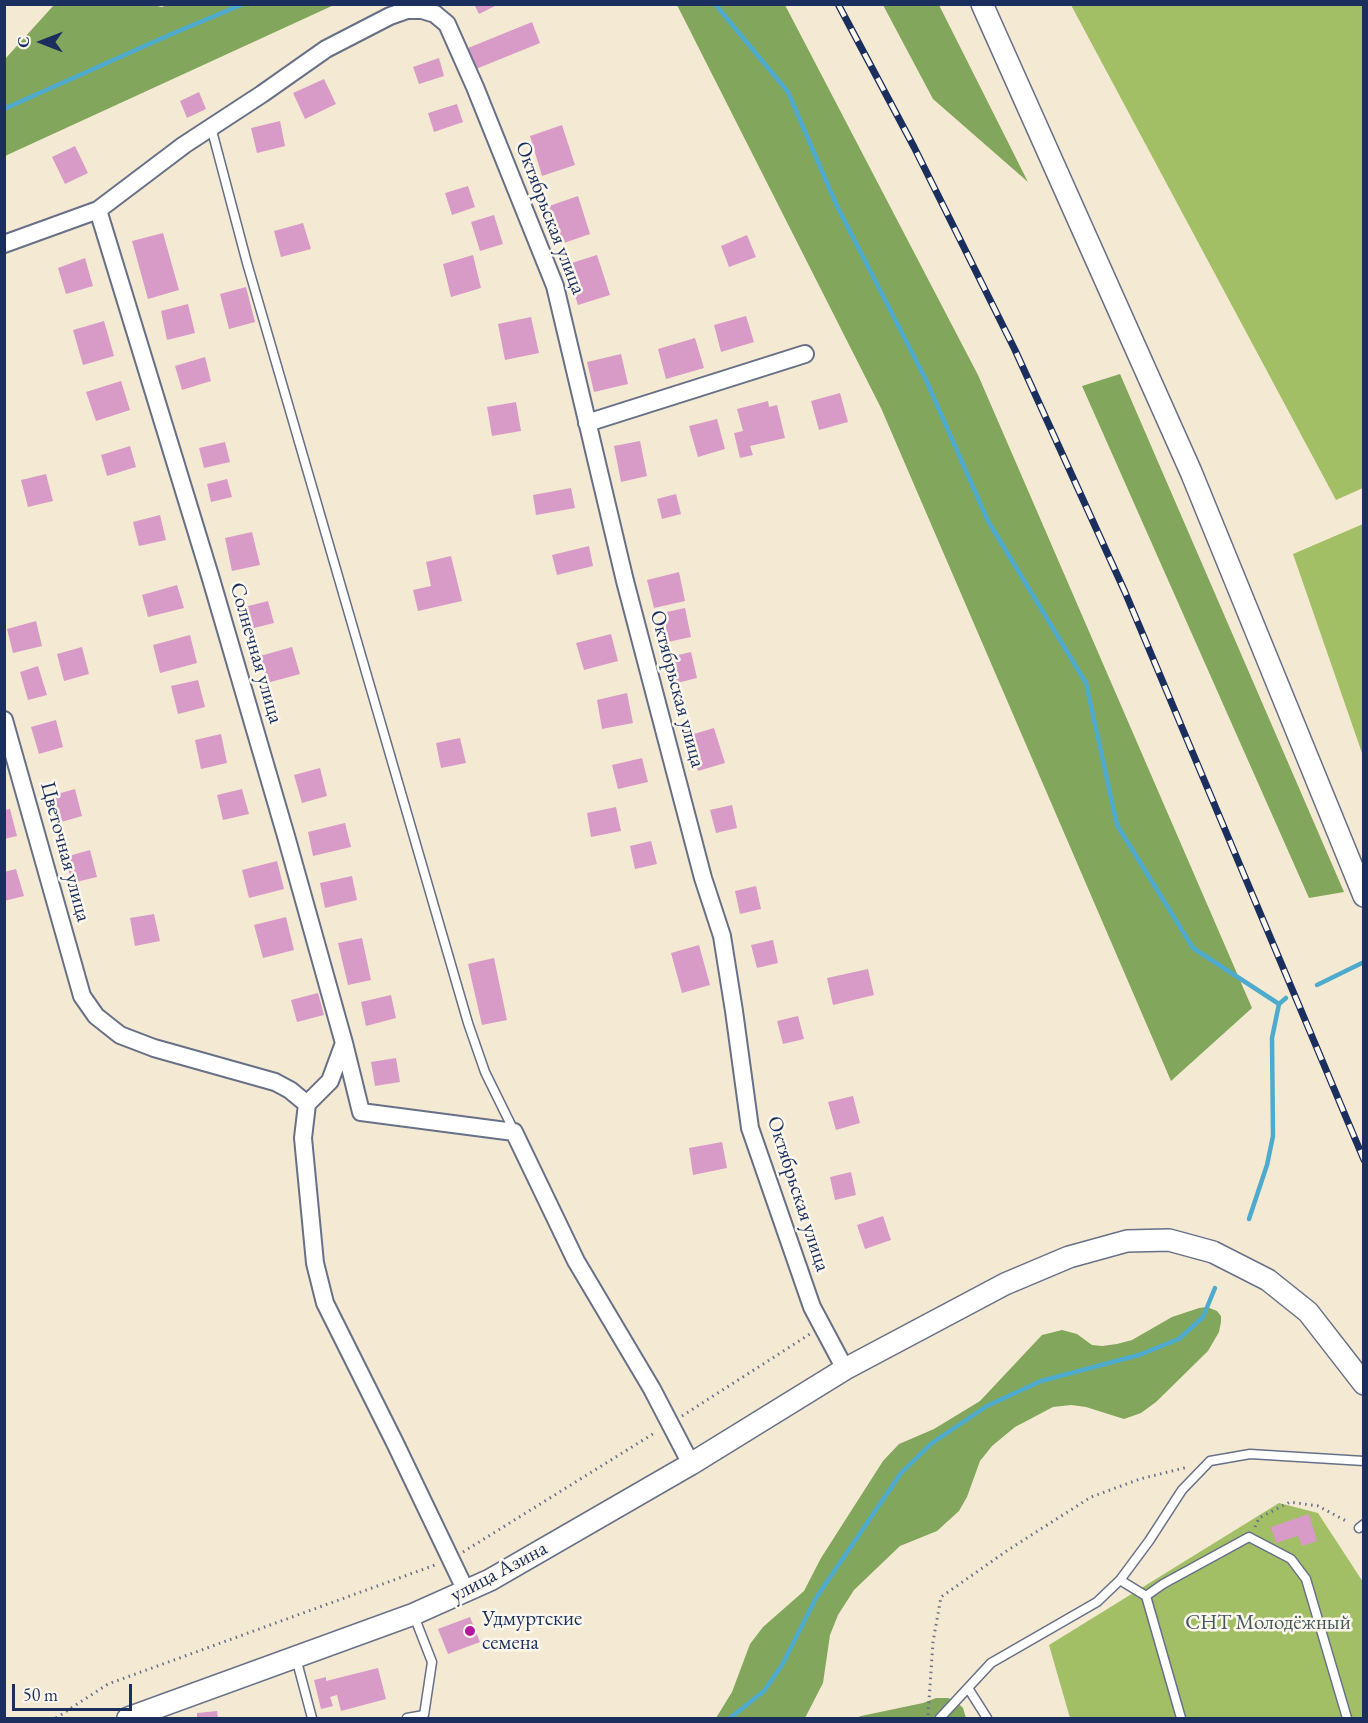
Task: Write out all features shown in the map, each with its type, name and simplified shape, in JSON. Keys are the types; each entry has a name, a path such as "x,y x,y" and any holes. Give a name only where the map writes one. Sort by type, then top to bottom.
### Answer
{"street":[{"path":"982,4 1191,472 1364,896"},
{"name":"Октябрьская улица","path":"212,127 326,49 390,16 407,10 422,10 435,14 447,24 475,87 555,286 625,581 691,832 722,936 750,1128 812,1307 845,1369"},
{"path":"4,244 98,210 184,145 212,127"},
{"name":"Солнечная улица","path":"98,210 214,591 344,1044 361,1112 514,1132"},
{"path":"587,423 805,354"},
{"name":"Цветочная улица","path":"4,720 82,996 96,1016 120,1035 153,1048 274,1082 290,1090 307,1104"},
{"path":"344,1044 330,1081 307,1104 303,1138 315,1263 325,1303 466,1591"},
{"path":"514,1132 576,1261 652,1389 691,1464"},
{"name":"улица Азина","path":"138,1716 414,1614 490,1580 691,1464 845,1369 1005,1284 1069,1257 1127,1241 1169,1240 1213,1252 1268,1280 1308,1312 1364,1384"}],"lane":[{"path":"212,127 248,263 468,1023 485,1072 514,1132"},
{"path":"940,1719 991,1663 1097,1602 1120,1580 1182,1490 1210,1461 1250,1454 1364,1461"},
{"path":"1146,1596 1163,1584 1249,1537 1291,1559 1306,1580 1347,1719"},
{"path":"1120,1580 1146,1596 1181,1719"},
{"path":"408,1719 424,1715 432,1662 414,1614"},
{"path":"296,1657 312,1719"},
{"path":"968,1688 987,1719"}],"path":[{"path":"928,1719 933,1642 941,1597 1008,1550 1092,1497 1140,1479 1210,1461"},
{"path":"1249,1537 1260,1518 1290,1502 1318,1506 1361,1526"}],"green space":[{"path":"170,4 334,5 5,156 5,59 54,5 152,5 162,7"},
{"path":"677,5 785,5 978,375 1252,1008 1171,1081 881,408"},
{"path":"883,5 939,5 1028,182 933,99"},
{"path":"1071,5 1363,5 1363,488 1336,500"},
{"path":"1120,374 1344,892 1309,898 1082,386"},
{"path":"1363,524 1363,756 1293,554"},
{"path":"1207,1307 1217,1311 1221,1316 1219,1332 1208,1351 1156,1402 1141,1413 1124,1419 1086,1407 1071,1405 1053,1407 1015,1427 992,1446 980,1461 967,1497 959,1511 937,1531 900,1546 854,1590 838,1615 830,1635 823,1683 805,1718 716,1718 732,1692 750,1644 763,1627 804,1591 821,1558 883,1461 899,1444 934,1429 980,1401 1042,1335 1062,1330 1077,1334 1092,1345 1117,1344 1132,1340 1172,1317"},
{"name":"СНТ Молодёжный","path":"1279,1503 1318,1513 1363,1582 1363,1718 1070,1718 1049,1645"},
{"path":"936,1698 956,1701 963,1708 966,1718 856,1718 923,1703"}],"building":[{"path":"474,4 499,4 479,14"},
{"path":"532,22 540,43 476,69 468,48"},
{"path":"439,58 444,76 419,84 413,67"},
{"path":"324,79 336,104 305,119 293,93"},
{"path":"199,92 206,109 187,118 180,101"},
{"path":"457,104 463,122 434,132 428,113"},
{"path":"280,121 285,146 257,153 251,128"},
{"path":"562,125 575,165 542,176 530,136"},
{"path":"75,146 88,173 65,184 52,157"},
{"path":"468,186 475,207 452,215 445,193"},
{"path":"578,196 590,234 561,244 549,206"},
{"path":"494,215 503,244 480,251 471,222"},
{"path":"303,223 311,249 281,257 274,231"},
{"path":"163,233 179,290 148,299 132,241"},
{"path":"747,235 756,257 729,267 721,246"},
{"path":"473,255 481,288 451,297 443,264"},
{"path":"597,255 610,295 578,305 565,265"},
{"path":"85,258 93,286 66,294 58,268"},
{"path":"246,287 255,322 229,329 220,294"},
{"path":"188,304 195,333 167,340 161,311"},
{"path":"746,316 754,342 721,352 714,325"},
{"path":"531,317 539,353 505,360 498,324"},
{"path":"104,321 114,356 83,365 73,330"},
{"path":"695,338 704,368 666,379 658,349"},
{"path":"621,354 628,384 594,392 587,362"},
{"path":"205,357 211,381 182,390 175,366"},
{"path":"121,381 130,410 96,421 86,392"},
{"path":"840,393 848,422 819,430 811,401"},
{"path":"768,401 769,407 777,405 785,438 750,446 753,455 740,458 734,433 743,431 737,409"},
{"path":"516,402 521,431 492,436 487,407"},
{"path":"717,419 725,449 698,457 689,426"},
{"path":"640,441 647,476 621,482 614,446"},
{"path":"225,442 230,462 204,468 199,448"},
{"path":"130,446 136,467 107,476 101,455"},
{"path":"46,474 53,501 28,507 21,480"},
{"path":"227,479 232,497 211,502 207,484"},
{"path":"571,488 575,508 536,515 533,495"},
{"path":"676,494 681,514 662,519 657,499"},
{"path":"160,515 166,540 139,546 133,522"},
{"path":"252,532 260,565 232,571 225,538"},
{"path":"589,546 593,566 557,575 552,555"},
{"path":"451,556 462,601 418,611 413,590 431,586 426,562"},
{"path":"679,572 685,601 654,608 647,580"},
{"path":"177,585 184,608 148,617 142,595"},
{"path":"268,601 274,623 246,630 240,608"},
{"path":"685,608 691,637 668,642 662,613"},
{"path":"36,621 42,646 13,653 7,629"},
{"path":"611,634 618,661 584,670 576,643"},
{"path":"190,635 197,663 160,673 153,645"},
{"path":"82,647 89,674 64,681 57,654"},
{"path":"292,647 300,674 267,683 260,656"},
{"path":"691,652 697,678 673,684 666,658"},
{"path":"38,666 47,695 28,700 20,672"},
{"path":"198,680 205,707 178,714 171,686"},
{"path":"627,693 633,723 602,729 597,700"},
{"path":"56,720 63,747 39,754 31,727"},
{"path":"714,728 725,763 698,771 687,736"},
{"path":"221,734 227,763 201,769 195,740"},
{"path":"460,738 466,763 441,768 436,743"},
{"path":"642,758 648,782 618,789 612,765"},
{"path":"320,768 327,796 302,803 294,775"},
{"path":"75,789 82,816 58,823 50,796"},
{"path":"242,789 249,814 223,820 217,795"},
{"path":"732,805 737,828 716,833 710,810"},
{"path":"616,807 621,831 591,837 587,813"},
{"path":"10,809 17,836 4,839 4,810"},
{"path":"345,823 351,847 313,856 308,832"},
{"path":"651,841 657,864 635,869 630,846"},
{"path":"90,850 97,877 72,883 65,857"},
{"path":"277,861 284,889 249,898 242,870"},
{"path":"16,869 24,896 4,901 4,872"},
{"path":"352,876 357,900 325,908 320,883"},
{"path":"756,886 761,909 740,914 735,891"},
{"path":"154,914 160,941 135,946 130,918"},
{"path":"286,917 294,950 263,958 254,925"},
{"path":"362,938 371,980 348,985 338,943"},
{"path":"773,940 778,963 757,968 751,945"},
{"path":"699,945 710,985 682,993 671,953"},
{"path":"494,958 507,1020 482,1025 468,964"},
{"path":"868,969 874,995 833,1005 827,978"},
{"path":"318,993 324,1015 297,1022 291,1000"},
{"path":"391,995 396,1018 366,1026 361,1002"},
{"path":"798,1016 804,1039 783,1044 777,1021"},
{"path":"396,1058 400,1082 375,1086 371,1062"},
{"path":"853,1096 860,1123 836,1130 828,1102"},
{"path":"722,1142 727,1168 693,1175 689,1148"},
{"path":"851,1172 856,1195 835,1200 830,1177"},
{"path":"883,1216 891,1240 865,1249 857,1225"},
{"path":"1309,1514 1317,1541 1302,1546 1298,1536 1276,1543 1271,1527"},
{"path":"470,1617 480,1642 448,1654 438,1629"},
{"path":"378,1668 386,1699 341,1711 337,1695 330,1697 333,1706 321,1709 314,1680 326,1677 326,1681"},
{"path":"217,1711 218,1718 197,1718 197,1713"}],"waterway":[{"path":"4,109 243,4"},
{"path":"715,4 788,92 837,206 926,380 988,521 1086,683 1117,825 1193,948 1279,1004"},
{"path":"1317,985 1364,962"},
{"path":"1249,1219 1267,1165 1273,1136 1272,1038 1279,1004 1286,998"},
{"path":"730,1718 764,1691 782,1665 816,1598 901,1473 932,1443 987,1406 1041,1381 1139,1355 1179,1339 1203,1317 1215,1288"}],"railway":[{"path":"838,4 914,147 1015,350 1125,592 1364,1160"}],"place":[{"name":"Удмуртские семена","path":"470,1631"}]}
